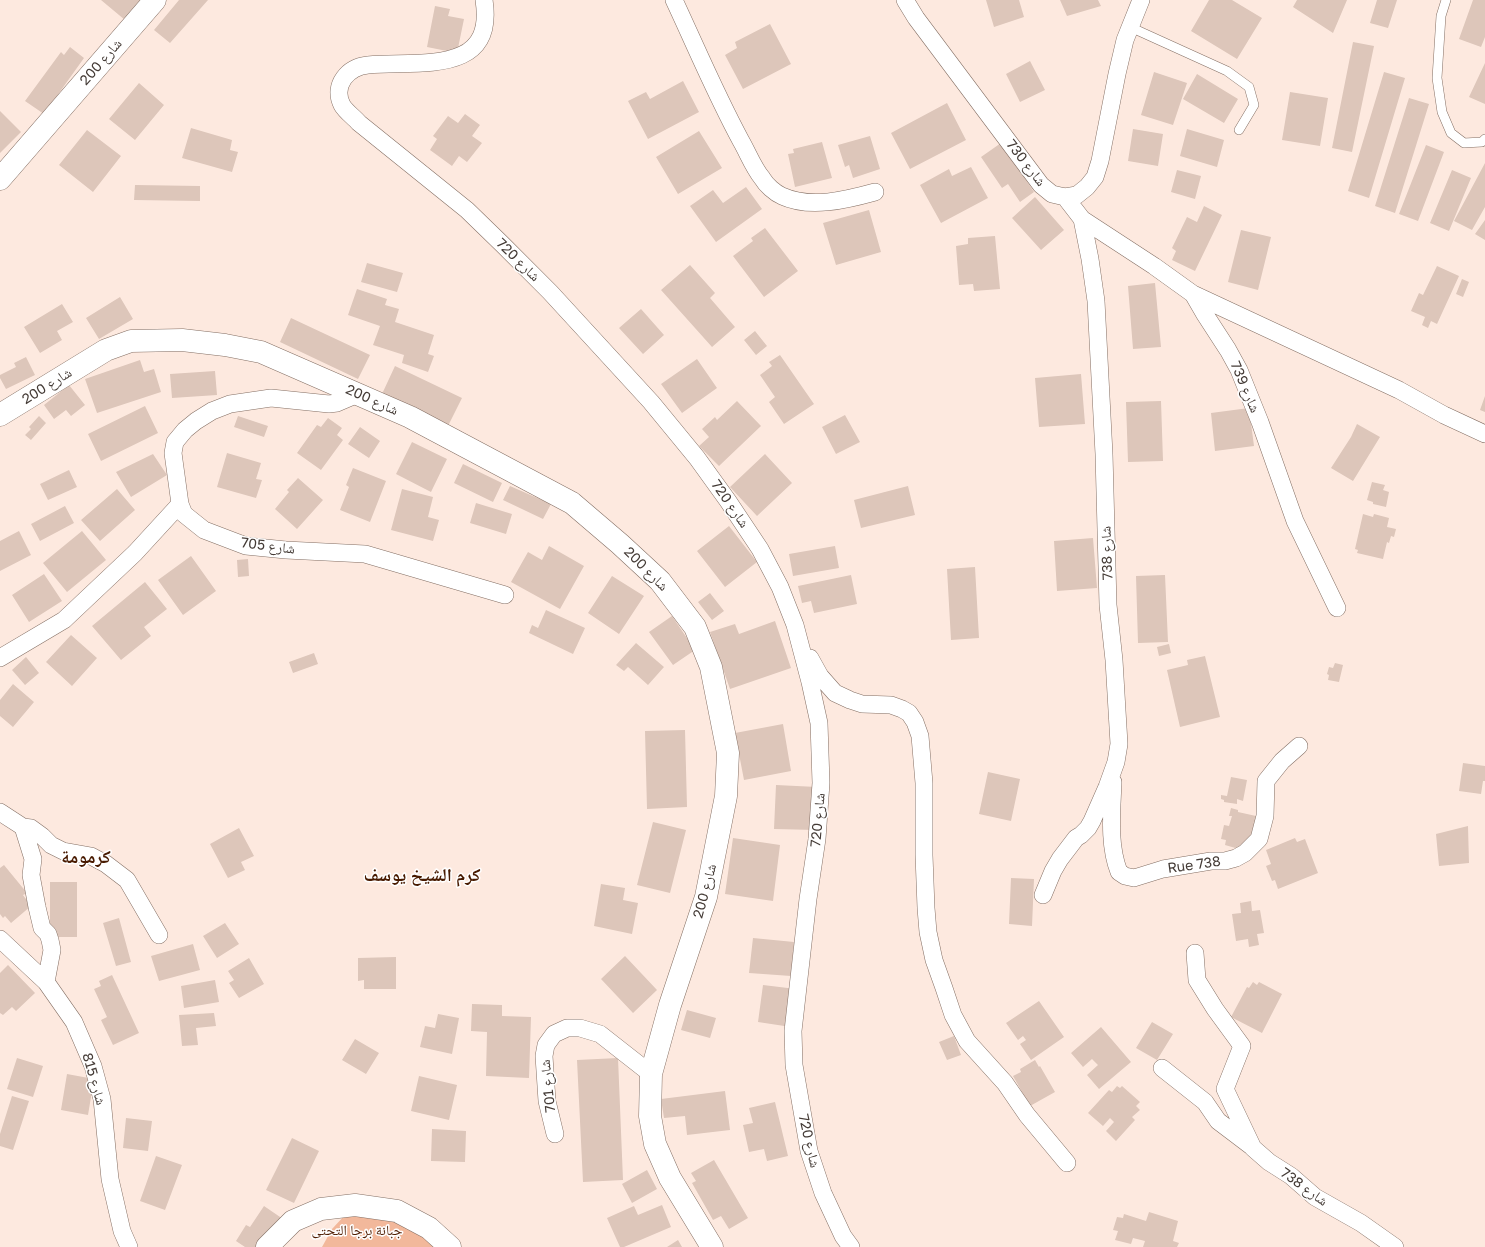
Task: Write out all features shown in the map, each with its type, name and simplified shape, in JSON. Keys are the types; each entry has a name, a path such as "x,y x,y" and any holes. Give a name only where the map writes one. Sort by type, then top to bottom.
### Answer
{"main road":[{"name":"شارع 200","path":"0,179 155,0"},
{"name":"شارع 200","path":"0,415 106,350 131,341 182,340 225,345 261,352 410,417 572,503 660,581 695,627 711,667 728,753 726,796 706,897 670,1005 651,1074 650,1116 655,1144 670,1178 712,1247"},
{"path":"267,1247 293,1221 321,1209 355,1204 397,1211 430,1228 450,1247"}],"street":[{"name":"شارع 720","path":"484,0 486,14 484,29 476,44 464,54 450,60 367,65 353,69 345,75 339,86 339,96 343,107 359,123 467,210 492,234 550,292 651,402 697,458 728,501 760,548 780,587 795,625 819,723 821,783 817,839 808,899 793,1032 794,1064 809,1151 823,1193 843,1236 851,1247"},
{"path":"674,0 732,123 762,178 770,188 780,196 810,202 848,200 875,192"},
{"name":"شارع 730","path":"905,0 916,18 1041,185 1052,194 1064,197"},
{"path":"1064,197 1077,195 1087,187 1095,177 1100,162 1125,40 1141,0"},
{"name":"شارع 738","path":"1043,895 1053,871 1060,859 1076,838 1082,835 1088,828 1108,787 1113,772 1120,733 1108,605 1104,454 1096,301 1082,219 1064,197"},
{"name":"شارع 739","path":"1082,219 1154,266 1193,294 1239,370 1260,422 1295,521 1337,608"},
{"path":"1193,294 1399,390 1444,416 1485,434"},
{"name":"شارع 705","path":"358,394 337,403 329,404 271,398 230,404 212,411 185,430 175,442 173,453 180,504 184,514 204,530 246,546 286,550 366,554 505,595"},
{"path":"0,658 64,620 135,553 180,504"},
{"path":"795,625 804,648 820,676 835,693 862,704 891,705 909,713 915,722 920,736 924,783 924,855 927,920 934,960 953,1015 967,1041 1001,1078 1026,1115 1067,1163"},
{"name":"Rue 738","path":"1113,772 1112,822 1116,864 1119,872 1125,876 1134,878 1162,869 1211,861 1225,861 1236,858 1245,853 1258,839 1265,816 1266,782 1282,761 1299,746"},
{"path":"0,812 23,827 31,828 51,845 63,851 91,856 106,864 127,880 159,935"},
{"path":"23,827 33,858 31,875 39,918 42,928 48,934 52,950 46,982"},
{"name":"شارع 815","path":"0,939 46,982 74,1022 93,1066 102,1099 110,1180 122,1231 129,1247"},
{"name":"شارع 738","path":"1195,953 1197,980 1215,1009 1242,1046 1225,1089 1253,1148 1269,1162 1291,1176 1315,1197 1361,1223 1395,1247"},
{"name":"شارع 701","path":"555,1134 546,1101 544,1056 546,1045 554,1034 567,1028 580,1028 600,1034 651,1074"},
{"path":"1162,1068 1205,1102 1218,1120 1253,1148"}],"lane":[{"path":"1446,0 1441,16 1437,78 1442,112 1452,133 1464,143 1482,142 1485,139"},
{"path":"1130,27 1227,71 1249,87 1254,105 1239,130"}],"green space":[{"name":"جبانة برجا التحتى","path":"345,1215 400,1221 439,1247 322,1247 332,1229"}],"building":[{"path":"101,0 141,0 125,20"},
{"path":"179,0 208,0 170,43 154,30"},
{"path":"986,0 1019,0 1024,17 994,27"},
{"path":"1060,0 1098,0 1101,6 1067,16"},
{"path":"1209,0 1232,0 1262,18 1237,59 1191,31"},
{"path":"1297,0 1347,0 1333,33 1293,7"},
{"path":"1377,0 1397,0 1388,28 1370,23"},
{"path":"1473,0 1485,0 1485,37 1481,47 1459,39"},
{"path":"435,6 450,9 448,16 464,19 457,53 427,47"},
{"path":"770,24 791,64 743,89 725,55 737,48 735,42"},
{"path":"1353,42 1374,46 1352,152 1332,148"},
{"path":"70,47 84,58 44,114 25,101 61,52 64,55"},
{"path":"1030,61 1045,90 1020,102 1006,74"},
{"path":"1485,63 1485,104 1469,97"},
{"path":"1154,72 1187,83 1173,125 1141,115"},
{"path":"1384,72 1405,78 1369,198 1348,191"},
{"path":"1197,74 1238,99 1224,123 1183,99"},
{"path":"683,81 699,112 648,139 628,101 646,92 650,99"},
{"path":"139,83 164,105 135,140 109,119"},
{"path":"1290,92 1328,98 1320,146 1282,140"},
{"path":"1409,98 1429,104 1395,213 1375,206"},
{"path":"947,103 966,140 910,169 891,133"},
{"path":"0,111 21,132 0,153"},
{"path":"465,114 480,125 472,136 482,143 467,162 459,156 452,166 430,150 437,139 433,136 448,116 458,123"},
{"path":"191,128 232,140 230,150 238,152 232,172 182,158"},
{"path":"1133,129 1163,134 1158,166 1128,161"},
{"path":"1187,129 1224,140 1217,167 1180,156"},
{"path":"87,130 121,156 93,192 59,165"},
{"path":"699,131 722,168 678,194 656,157"},
{"path":"870,136 880,169 853,178 849,165 845,167 838,145"},
{"path":"822,142 832,178 795,187 788,154 794,153 793,149"},
{"path":"1001,143 1034,192 1020,202 1008,184 1002,188 981,157"},
{"path":"1426,145 1444,152 1418,221 1399,214"},
{"path":"1485,163 1485,207 1472,230 1454,221"},
{"path":"971,167 988,198 941,223 920,185 949,169 952,176"},
{"path":"1177,170 1201,176 1195,199 1171,192"},
{"path":"1452,170 1471,178 1449,231 1430,223"},
{"path":"135,185 200,186 200,201 134,200"},
{"path":"746,187 762,209 716,242 690,206 713,190 723,203"},
{"path":"1035,197 1064,230 1041,250 1012,218"},
{"path":"1204,206 1222,215 1195,271 1172,260 1176,251 1172,248 1187,217 1197,222"},
{"path":"869,210 881,252 836,265 823,223"},
{"path":"1485,220 1485,240 1475,234"},
{"path":"765,228 798,271 764,297 733,256 753,241 751,238"},
{"path":"1241,230 1271,237 1258,290 1228,282"},
{"path":"995,236 1000,289 974,291 973,284 959,285 956,246 968,244 968,238"},
{"path":"367,263 403,273 397,292 361,282"},
{"path":"690,265 715,293 710,298 735,327 712,347 661,290"},
{"path":"1437,266 1459,276 1437,324 1431,321 1428,328 1422,325 1425,317 1411,311 1419,293 1423,295"},
{"path":"1462,279 1469,282 1463,297 1456,294"},
{"path":"1155,283 1161,347 1133,349 1128,286"},
{"path":"357,289 387,299 385,305 399,309 395,322 434,335 428,354 434,356 428,372 402,363 404,355 373,345 380,326 348,315"},
{"path":"120,297 133,319 99,339 86,318"},
{"path":"62,304 73,322 57,331 62,340 40,353 24,327"},
{"path":"641,309 664,335 643,354 619,328"},
{"path":"291,318 370,355 358,379 280,342"},
{"path":"755,331 767,346 756,355 744,340"},
{"path":"780,355 814,404 784,424 769,402 775,397 760,375 772,366 769,362"},
{"path":"26,357 35,375 6,389 0,375 16,367 14,363"},
{"path":"697,359 717,388 682,413 661,384"},
{"path":"140,360 144,372 154,369 161,392 97,413 85,379"},
{"path":"395,366 462,398 448,426 382,394"},
{"path":"215,371 217,395 172,398 170,374"},
{"path":"1081,374 1085,424 1039,427 1035,378"},
{"path":"69,385 85,405 71,416 66,410 54,419 44,405"},
{"path":"1485,396 1485,412 1480,410"},
{"path":"737,401 761,426 719,466 699,446 709,437 702,429 715,417 717,420"},
{"path":"1161,401 1163,461 1128,462 1126,402"},
{"path":"145,406 158,433 101,461 88,434"},
{"path":"1249,408 1254,446 1215,451 1211,413"},
{"path":"845,415 860,442 836,454 822,427"},
{"path":"39,416 46,423 31,440 25,435 31,429 29,427"},
{"path":"238,416 268,426 264,437 234,427"},
{"path":"328,418 342,428 337,435 343,440 321,470 297,453 317,425 321,427"},
{"path":"1357,424 1380,437 1353,481 1331,468 1351,437"},
{"path":"360,427 380,441 369,458 348,444"},
{"path":"412,442 447,459 431,492 396,474"},
{"path":"227,453 261,463 256,479 262,480 256,498 217,487"},
{"path":"153,454 167,475 131,497 116,472"},
{"path":"765,454 792,483 757,516 730,487"},
{"path":"463,464 502,483 493,502 454,483"},
{"path":"353,468 386,481 370,522 340,510 349,487 346,485"},
{"path":"69,470 77,487 48,500 40,484"},
{"path":"298,478 323,500 297,529 275,509 289,492 287,490"},
{"path":"1372,482 1385,485 1383,490 1389,492 1386,507 1373,504 1373,502 1367,500"},
{"path":"510,486 551,504 543,519 503,500"},
{"path":"908,486 915,515 861,528 854,500"},
{"path":"117,489 135,510 100,541 81,520"},
{"path":"402,489 433,497 428,517 439,520 433,541 391,530"},
{"path":"476,503 512,514 506,534 470,523"},
{"path":"65,506 74,523 40,541 31,524"},
{"path":"1363,514 1373,517 1374,514 1389,518 1387,527 1396,529 1394,537 1391,536 1389,543 1387,542 1383,559 1357,553 1358,550 1355,549"},
{"path":"729,526 757,562 725,587 697,551"},
{"path":"19,531 31,555 0,571 0,541"},
{"path":"82,531 106,560 67,592 43,563"},
{"path":"1093,538 1097,588 1057,591 1054,541"},
{"path":"549,546 584,566 560,609 511,582 528,552 542,560"},
{"path":"835,546 839,568 793,576 789,554"},
{"path":"191,556 216,591 183,615 158,580"},
{"path":"248,559 249,576 238,577 237,560"},
{"path":"975,567 979,638 951,640 947,569"},
{"path":"44,574 62,601 29,622 12,595"},
{"path":"851,575 857,604 814,613 811,601 802,603 798,586"},
{"path":"1165,575 1168,642 1138,643 1136,576"},
{"path":"612,576 644,596 619,634 588,613"},
{"path":"145,582 167,609 144,627 151,636 121,660 92,626"},
{"path":"710,593 724,611 712,620 698,602"},
{"path":"546,610 585,628 573,654 529,633 532,625 538,628"},
{"path":"672,616 695,650 673,665 649,632"},
{"path":"775,621 791,668 730,689 710,632 735,624 739,634"},
{"path":"71,635 97,658 72,686 46,662"},
{"path":"636,643 664,667 648,685 628,667 624,671 616,665"},
{"path":"1169,644 1171,653 1159,656 1157,647"},
{"path":"314,653 318,664 293,673 289,662"},
{"path":"1205,656 1220,717 1180,727 1167,670 1188,665 1187,660"},
{"path":"26,657 39,673 25,685 12,670"},
{"path":"1335,663 1343,665 1339,682 1328,680 1329,675 1327,674 1329,667 1333,668"},
{"path":"13,684 34,702 13,727 0,716 0,700"},
{"path":"783,724 791,771 744,780 735,733"},
{"path":"685,730 687,807 647,809 645,731"},
{"path":"1463,763 1485,766 1485,781 1483,781 1481,794 1459,791"},
{"path":"988,772 1020,779 1011,821 979,814"},
{"path":"1231,777 1247,780 1243,801 1237,799 1237,804 1224,802 1224,800 1221,799 1221,795 1227,796"},
{"path":"776,785 817,787 816,830 774,829"},
{"path":"1231,808 1238,810 1238,812 1256,816 1253,842 1247,845 1241,844 1239,849 1225,845 1226,840 1221,839 1224,825 1229,826 1232,816 1229,816"},
{"path":"653,822 686,830 670,893 637,885"},
{"path":"1468,826 1469,863 1439,866 1436,834"},
{"path":"239,828 254,856 241,862 245,870 228,878 210,844"},
{"path":"733,838 780,845 773,901 725,894"},
{"path":"1295,838 1297,842 1305,839 1318,873 1278,889 1275,880 1272,881 1266,866 1271,864 1266,850"},
{"path":"4,865 27,893 23,895 31,906 11,923 5,916 3,918 0,914 0,868"},
{"path":"1011,878 1034,879 1032,926 1009,924"},
{"path":"50,882 77,882 77,937 50,937"},
{"path":"601,884 625,888 623,900 638,903 632,934 594,926"},
{"path":"1251,901 1252,911 1260,910 1264,933 1257,934 1259,945 1249,947 1248,939 1236,941 1232,914 1241,913 1240,903"},
{"path":"119,918 131,962 116,966 103,923"},
{"path":"225,923 239,944 217,958 203,936"},
{"path":"753,938 794,942 791,976 749,973"},
{"path":"193,944 200,970 159,981 151,956"},
{"path":"625,956 657,990 633,1013 601,979"},
{"path":"396,957 396,989 364,989 364,980 358,981 358,958"},
{"path":"249,958 264,984 239,998 229,983 234,980 228,971"},
{"path":"8,965 35,993 16,1011 12,1007 3,1015 0,1013 0,973"},
{"path":"112,975 139,1033 113,1045 101,1020 107,1017 94,989 101,986 99,981"},
{"path":"215,980 219,1002 184,1008 181,986"},
{"path":"1253,982 1257,985 1259,982 1282,994 1262,1033 1231,1017 1247,987 1249,988"},
{"path":"763,985 796,989 791,1027 758,1022"},
{"path":"1039,1001 1064,1037 1031,1060 1020,1044 1026,1040 1023,1036 1018,1040 1006,1023"},
{"path":"472,1004 502,1005 502,1016 531,1017 529,1078 486,1076 487,1032 471,1031"},
{"path":"687,1010 716,1018 710,1038 681,1030"},
{"path":"214,1013 216,1026 196,1028 198,1045 182,1046 179,1015"},
{"path":"438,1014 459,1018 452,1054 420,1047 425,1026 435,1028"},
{"path":"1152,1022 1173,1034 1157,1060 1136,1048"},
{"path":"1101,1027 1131,1062 1099,1089 1087,1075 1098,1065 1092,1059 1083,1067 1071,1053"},
{"path":"954,1036 961,1055 947,1060 939,1042"},
{"path":"355,1039 379,1053 366,1074 342,1060"},
{"path":"17,1058 43,1066 33,1097 7,1089"},
{"path":"618,1058 623,1180 583,1182 577,1060"},
{"path":"1035,1060 1055,1092 1030,1106 1013,1076 1021,1072 1020,1069"},
{"path":"67,1074 94,1079 88,1115 61,1110"},
{"path":"419,1076 457,1085 449,1120 411,1111"},
{"path":"1117,1086 1120,1088 1122,1086 1140,1102 1136,1106 1140,1110 1132,1117 1135,1120 1116,1141 1106,1131 1114,1122 1110,1118 1103,1126 1088,1113 1109,1090 1112,1092"},
{"path":"725,1091 730,1130 687,1135 685,1116 664,1118 661,1099"},
{"path":"12,1096 29,1101 13,1150 0,1146 0,1134"},
{"path":"775,1102 788,1156 767,1161 764,1149 749,1152 743,1125 753,1123 749,1108"},
{"path":"126,1118 152,1121 148,1151 123,1148"},
{"path":"432,1129 466,1131 465,1162 431,1161"},
{"path":"292,1138 319,1151 294,1203 266,1190"},
{"path":"156,1156 182,1165 165,1210 140,1201"},
{"path":"714,1160 748,1218 729,1229 721,1216 713,1220 692,1183 696,1181 691,1173"},
{"path":"647,1170 657,1189 632,1203 622,1184"},
{"path":"662,1205 671,1227 624,1247 620,1247 607,1218 634,1206 638,1215"},
{"path":"264,1206 283,1219 264,1247 245,1247 236,1241 246,1225 250,1227"},
{"path":"1149,1212 1178,1221 1173,1241 1179,1243 1177,1247 1143,1247 1145,1241 1133,1238 1131,1244 1115,1240 1118,1231 1113,1230 1117,1217 1123,1218 1124,1214 1146,1221"},
{"path":"678,1240 682,1247 667,1247"}],"district":[{"name":"كرمومة","path":"86,857"},
{"name":"كرم الشيخ يوسف","path":"422,875"}]}
